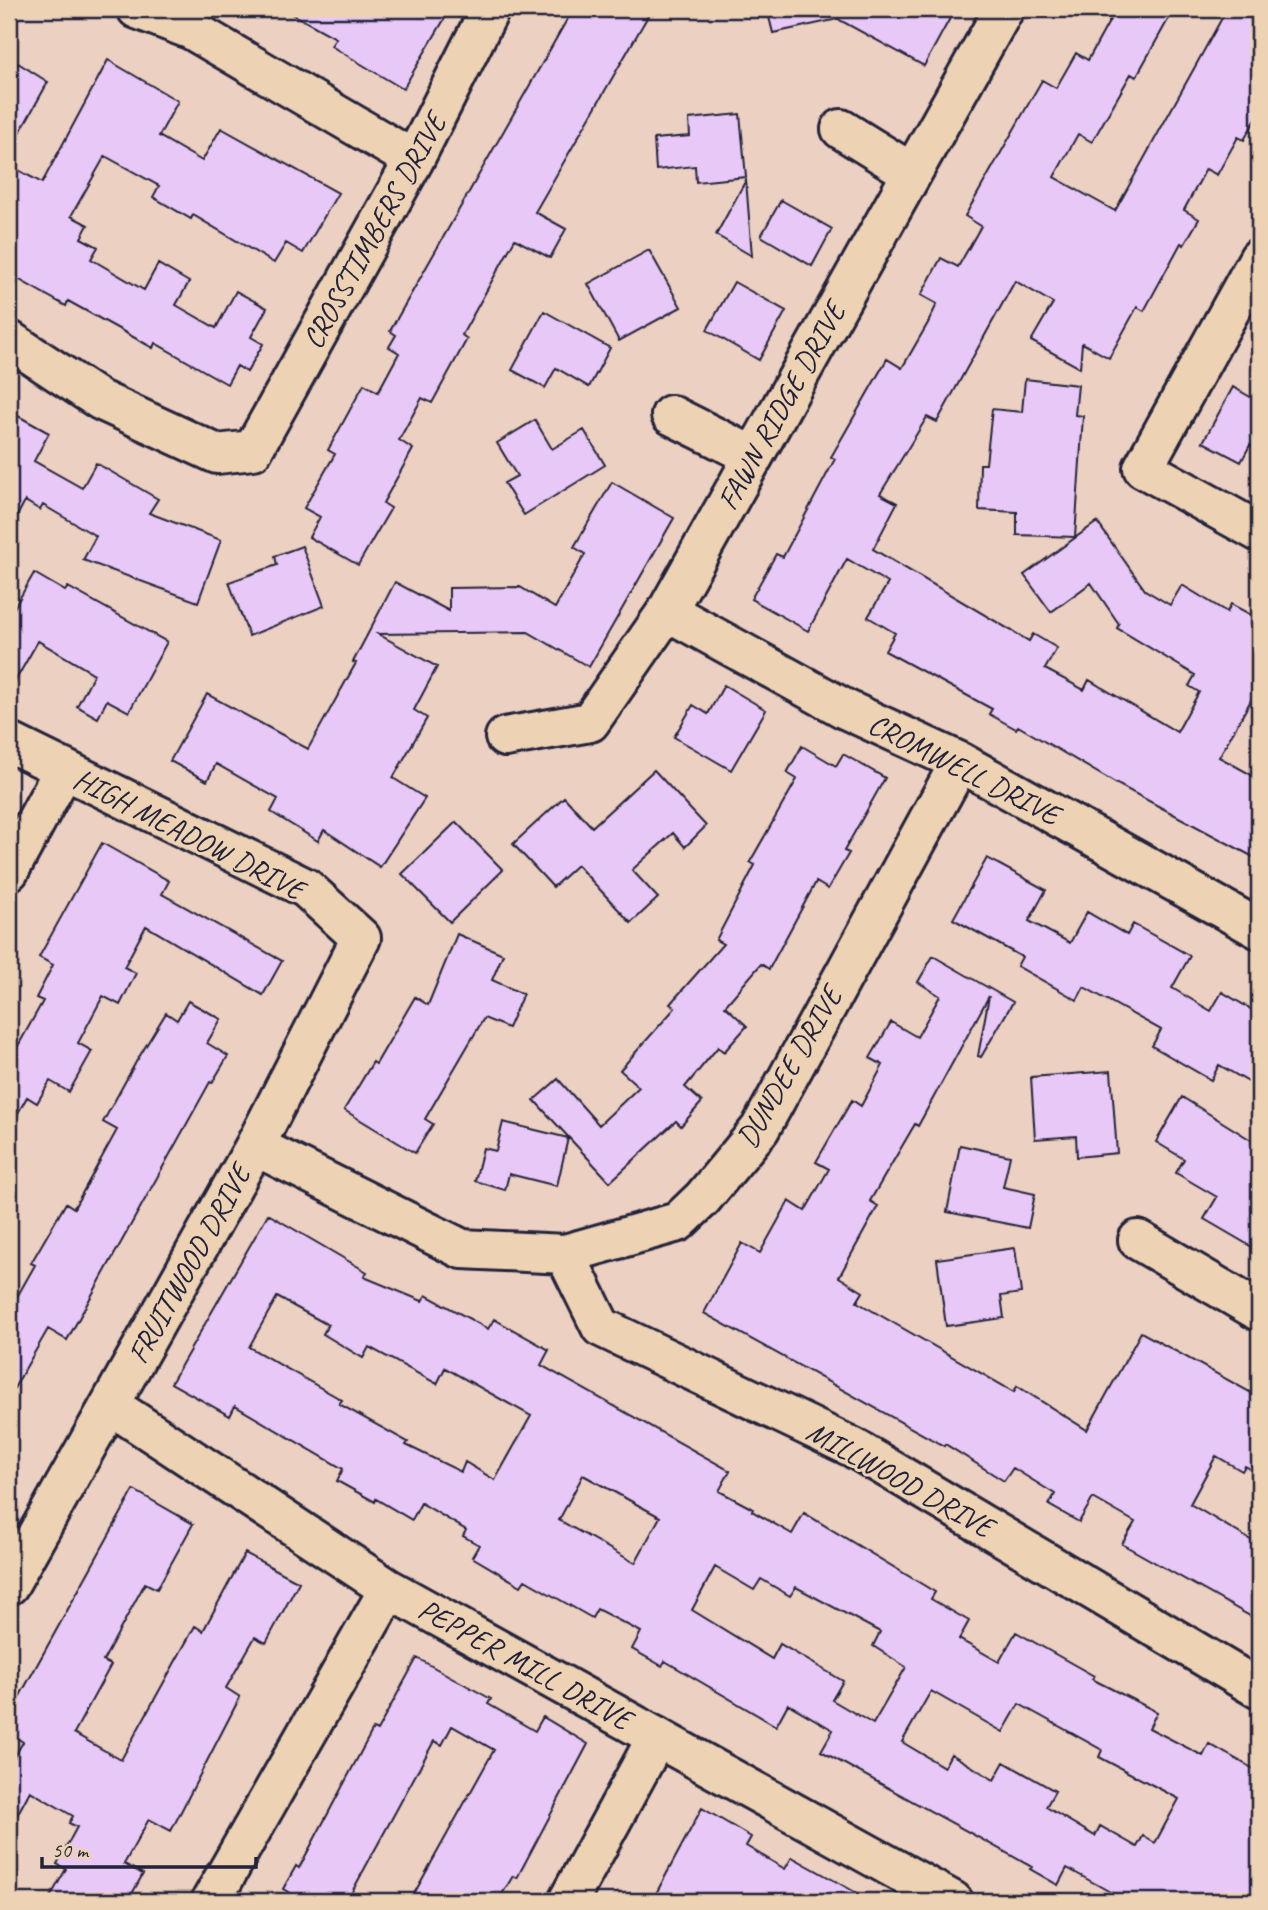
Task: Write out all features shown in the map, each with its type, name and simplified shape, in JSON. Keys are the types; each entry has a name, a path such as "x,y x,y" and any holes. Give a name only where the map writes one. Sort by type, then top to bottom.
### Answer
{"street":[{"path":"137,9 192,30 414,160"},
{"name":"CROSSTIMBERS DRIVE","path":"9,340 100,400 217,454 253,450 414,160 490,9"},
{"name":"FAWN RIDGE DRIVE","path":"505,737 590,722 667,611 1004,9"},
{"path":"841,129 912,173"},
{"path":"1259,258 1143,468 1259,532"},
{"path":"671,415 753,456"},
{"name":"CROMWELL DRIVE","path":"667,611 845,709 960,762 1259,929"},
{"name":"HIGH MEADOW DRIVE","path":"9,742 306,888 361,938"},
{"name":"DUNDEE DRIVE","path":"255,1146 462,1249 565,1254 678,1222 702,1199 760,1129 960,762"},
{"path":"9,871 64,771"},
{"name":"FRUITWOOD DRIVE","path":"9,1585 255,1146 361,938"},
{"path":"1138,1240 1259,1311"},
{"name":"MILLWOOD DRIVE","path":"565,1254 601,1326 854,1448 1259,1689"},
{"name":"PEPPER MILL DRIVE","path":"110,1405 389,1589 942,1899"},
{"path":"211,1901 389,1589"},
{"path":"568,1901 657,1737"}],"building":[{"path":"283,9 429,9 445,18 403,89 331,46 336,38"},
{"path":"573,9 652,9 535,212 566,229 550,258 515,239 462,335 467,339 432,403 422,398 399,440 413,449 383,503 391,508 358,565 309,537 320,517 304,508 335,454 328,450 364,384 378,392 399,353 389,347 396,335 390,331"},
{"path":"767,9 955,9 924,66 838,19 773,33"},
{"path":"1116,9 1174,9 1136,77 1131,74 1092,142 1078,134 1054,177 1115,211 1227,9 1259,9 1259,113 1244,140 1238,137 1217,175 1206,169 1184,210 1199,219 1184,245 1181,243 1144,311 1137,307 1109,358 1082,343 1080,368 1031,341 1053,303 1015,281 937,422 927,417 880,494 897,503 873,549 1029,641 1033,634 1057,648 1045,669 1084,690 1089,680 1177,732 1199,692 1189,686 1195,675 1117,628 1119,624 1091,583 1051,612 1024,575 1097,522 1145,590 1170,605 1182,585 1227,612 1231,604 1259,619 1259,686 1219,757 1259,779 1259,860 1115,783 1018,726 1016,729 989,714 992,709 885,651 895,633 868,617 888,583 847,559 808,631 751,599 776,554 783,557 835,459 831,457 887,359 902,368 928,323 937,304 921,295 941,258 958,267 981,226 965,216 1042,80 1056,88 1076,53 1088,60"},
{"path":"108,60 178,101 159,136 202,161 221,128 338,193 303,253 286,243 274,263 193,215 191,219 153,197 159,186 105,156 71,216 88,225 81,238 98,247 91,259 144,290 158,264 189,282 176,305 216,328 236,291 267,308 251,337 263,344 247,372 237,366 227,384 155,343 153,348 68,301 66,306 9,274 9,165 42,183"},
{"path":"18,63 48,82 9,152 9,79"},
{"path":"740,114 746,177 696,182 695,166 656,170 654,139 690,136 689,119"},
{"path":"746,180 752,256 716,235"},
{"path":"781,200 832,229 812,266 761,236"},
{"path":"649,250 681,307 619,341 588,284"},
{"path":"734,282 786,311 759,360 707,330"},
{"path":"544,311 610,348 589,387 556,368 545,388 512,370"},
{"path":"1025,379 1078,385 1075,415 1083,416 1075,537 1017,535 1017,512 979,510 980,464 986,464 992,409 1022,412"},
{"path":"1233,387 1259,402 1259,450 1250,445 1241,462 1203,442"},
{"path":"9,411 49,433 34,461 82,488 96,463 158,499 149,513 221,540 198,602 83,560 96,536 43,505 40,510 25,501 9,531"},
{"path":"535,420 552,449 584,430 605,465 524,515 504,483 517,476 497,443"},
{"path":"612,482 674,518 589,667 528,632 378,634 437,667 414,710 427,718 393,778 425,798 380,867 324,830 318,841 271,812 278,799 216,764 207,781 170,761 207,694 308,749 356,663 353,662 395,582 449,611 449,588 520,587 555,608 585,554 574,547"},
{"path":"302,546 324,606 249,636 229,582 277,565 275,556"},
{"path":"34,573 65,591 68,587 167,642 129,712 107,700 98,718 77,706 94,674 38,641 9,692 9,617"},
{"path":"724,685 766,710 731,770 674,737 693,705 708,714"},
{"path":"802,746 836,766 843,754 885,778 844,851 849,853 828,889 816,882 769,969 761,964 725,1006 747,1026 724,1052 718,1047 685,1087 702,1102 681,1126 676,1121 610,1182 534,1100 558,1079 599,1125 639,1087 620,1070 675,1008 670,1004 723,944 716,940 755,865 750,862 797,779 787,773"},
{"path":"654,770 706,826 685,847 673,833 632,870 658,898 631,923 577,865 553,887 513,844 564,797 592,827"},
{"path":"456,822 503,870 450,922 402,874"},
{"path":"102,843 169,881 162,894 282,961 263,995 146,926 124,967 136,973 120,1005 103,996 78,1043 92,1051 69,1092 50,1081 37,1103 27,1097 9,1129 9,1062 43,1001 36,998 53,965 39,957"},
{"path":"987,858 1046,890 1029,921 1070,943 1087,912 1127,935 1133,924 1190,956 1172,988 1211,1011 1222,992 1259,1014 1259,1088 1219,1065 1211,1080 1152,1046 1161,1030 1084,987 1077,1000 1017,966 1022,957 953,919"},
{"path":"457,934 503,954 492,980 523,994 508,1028 484,1018 425,1119 433,1124 415,1153 344,1110 373,1062 376,1064 415,997 428,1005"},
{"path":"933,956 1013,1002 981,1057 978,1056 989,996 918,1126 915,1124 870,1201 878,1206 839,1277 863,1292 857,1302 1014,1392 1017,1386 1087,1430 1141,1332 1259,1397 1259,1474 1245,1466 1242,1471 1216,1456 1190,1504 1259,1545 1259,1621 1122,1544 1135,1522 1093,1498 1079,1522 1049,1505 1055,1494 1013,1468 1004,1481 945,1444 944,1446 704,1313 742,1243 760,1253 789,1201 805,1211 829,1169 816,1162 852,1100 861,1106 883,1065 870,1058 891,1022 917,1037 940,996 918,982"},
{"path":"188,1001 221,1019 207,1043 228,1056 212,1083 210,1082 67,1340 48,1329 9,1397 9,1311 35,1265 31,1263 66,1203 74,1208 117,1130 103,1122 136,1062 166,1013 177,1020"},
{"path":"1111,1071 1117,1153 1077,1157 1076,1136 1035,1139 1031,1077"},
{"path":"1182,1097 1259,1145 1259,1251 1204,1219 1217,1197 1176,1173 1184,1159 1156,1142"},
{"path":"503,1122 568,1138 557,1186 509,1174 505,1190 475,1181 483,1148 496,1151"},
{"path":"960,1145 1010,1156 1003,1187 1035,1194 1028,1228 947,1212"},
{"path":"268,1214 367,1272 364,1277 422,1301 426,1295 488,1329 494,1319 549,1350 541,1365 730,1471 719,1491 792,1534 804,1513 935,1592 931,1599 969,1621 959,1639 999,1662 1016,1632 1094,1676 1092,1679 1157,1712 1149,1728 1203,1756 1209,1744 1259,1772 1259,1901 1107,1901 1112,1893 1067,1868 1058,1885 1030,1869 1032,1867 821,1751 833,1730 788,1704 776,1726 665,1661 662,1666 632,1649 641,1632 597,1609 592,1618 525,1580 521,1586 472,1557 479,1545 463,1536 466,1530 421,1503 412,1520 337,1481 343,1469 235,1406 230,1416 171,1383","holes":["277,1297 328,1325 323,1334 363,1358 369,1347 437,1384 445,1368 531,1416 495,1480 465,1462 461,1472 406,1445 408,1442 339,1404 342,1400 249,1347","583,1475 660,1517 635,1563 559,1520","715,1567 754,1590 761,1579 790,1596 796,1587 880,1632 873,1646 906,1667 873,1724 832,1700 843,1681 780,1644 772,1659 692,1610","931,1691 1003,1732 1019,1704 1102,1750 1099,1757 1179,1799 1155,1843 1143,1836 1137,1847 1100,1826 1095,1836 1046,1807 1055,1791 1004,1762 994,1780 951,1754 944,1767 902,1742"]},
{"path":"1015,1248 1021,1293 1001,1296 1004,1318 946,1326 937,1259"},
{"path":"134,1490 193,1524 157,1589 145,1583 103,1661 111,1665 74,1733 121,1760 195,1626 203,1631 245,1553 299,1582 266,1643 255,1637 226,1688 240,1697 171,1831 149,1819 124,1864 143,1874 128,1901 48,1901 66,1869 57,1864 77,1827 69,1823 73,1816 30,1791 9,1830 9,1766 23,1742 9,1733 9,1696 17,1701"},
{"path":"417,1658 491,1699 488,1704 535,1731 543,1717 588,1744 517,1878 513,1876 498,1901 410,1901 494,1750 452,1726 442,1745 434,1741 347,1901 304,1901 283,1889 296,1866 299,1868 373,1729 377,1731"},
{"path":"702,1808 751,1837 746,1846 785,1869 792,1857 871,1901 652,1901"}]}
